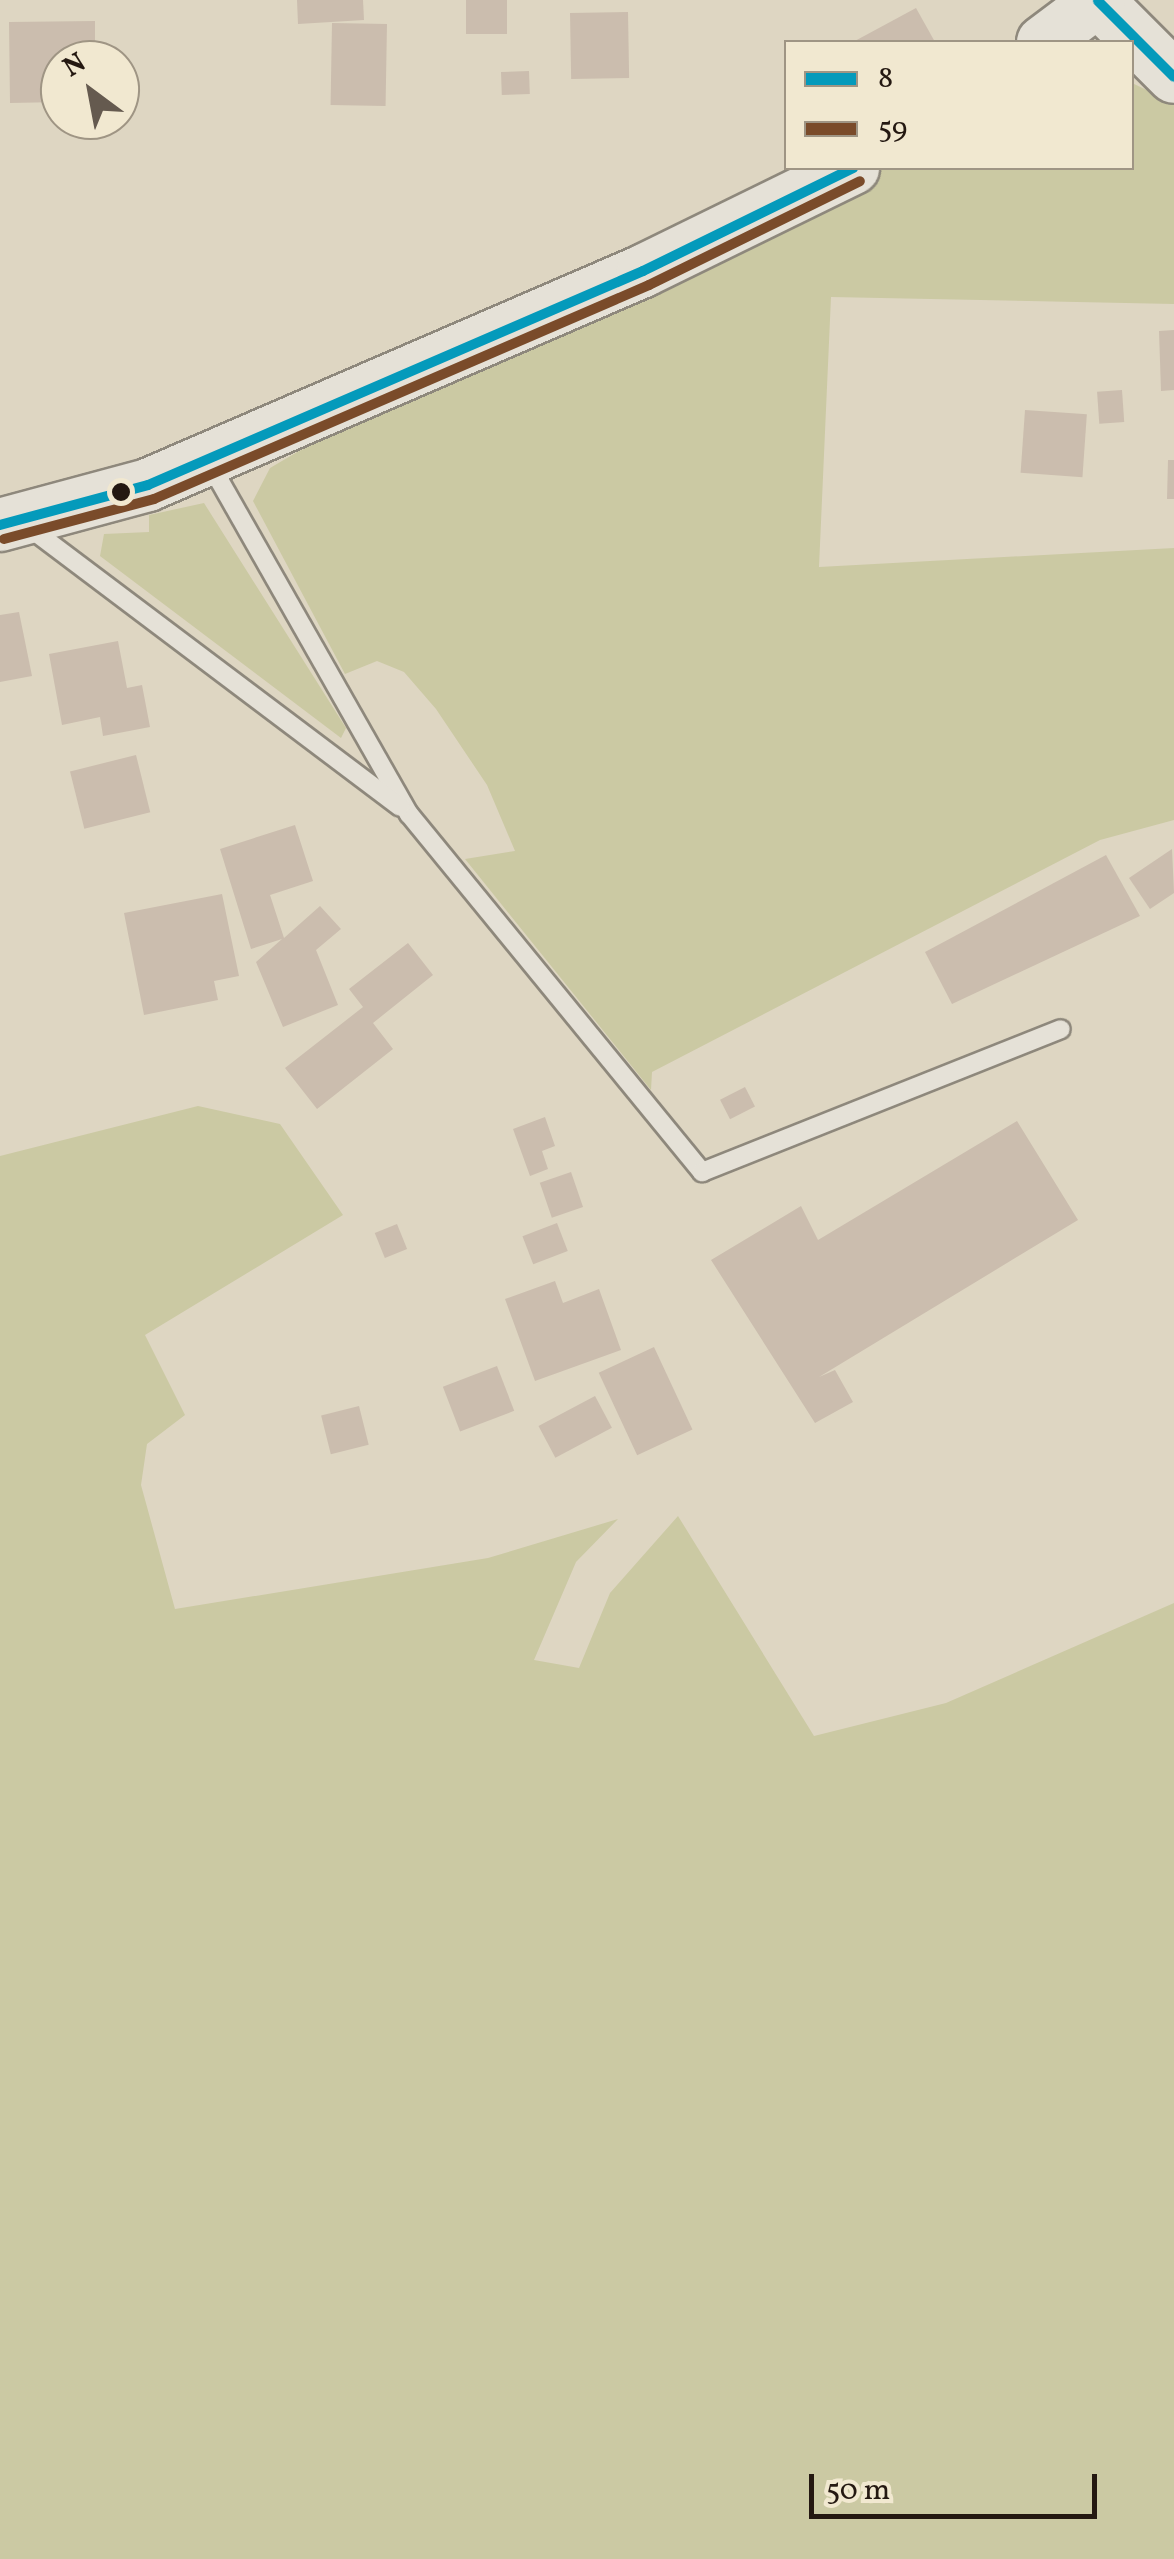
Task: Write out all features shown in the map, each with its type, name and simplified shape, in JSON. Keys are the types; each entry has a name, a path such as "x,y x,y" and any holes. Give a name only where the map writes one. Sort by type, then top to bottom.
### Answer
{"street":[{"path":"1046,40 1098,0 1174,77"},
{"path":"10,523 208,459 643,271 849,170"}],"lane":[{"path":"208,459 409,814 702,1172 1061,1028"},
{"path":"10,523 409,814"}],"shaded area":[{"path":"1134,84 1174,103 1174,304 831,297 819,567 1174,548 1174,820 1100,840 652,1072 651,1090 465,859 515,851 487,785 436,709 404,672 377,661 345,674 253,501 270,468 299,451 668,280 880,170 1134,170"},
{"path":"204,503 346,728 341,738 100,556 104,534 149,532 149,515"},
{"path":"198,1106 280,1124 343,1215 145,1335 185,1415 147,1444 141,1485 175,1609 488,1558 618,1519 576,1562 534,1660 579,1668 610,1593 678,1516 814,1736 946,1703 1174,1603 1174,2559 0,2559 0,1156"}],"building":[{"path":"297,0 363,0 364,20 298,24"},
{"path":"466,0 507,0 507,34 466,34"},
{"path":"916,8 934,40 857,40"},
{"path":"628,12 629,78 571,79 570,13"},
{"path":"95,21 95,40 40,40 40,102 10,103 9,22"},
{"path":"332,23 387,24 386,106 331,105"},
{"path":"529,71 530,94 502,95 501,72"},
{"path":"1174,330 1174,390 1161,391 1159,331"},
{"path":"1122,390 1124,422 1099,424 1097,392"},
{"path":"1025,410 1087,414 1082,477 1021,473"},
{"path":"1168,460 1174,460 1174,499 1167,499"},
{"path":"19,612 32,676 0,682 0,615"},
{"path":"118,641 127,688 142,685 150,727 103,736 100,717 62,725 49,654"},
{"path":"136,755 150,812 84,829 70,771"},
{"path":"295,825 313,881 270,895 284,938 320,906 341,929 316,950 338,1005 283,1027 256,962 282,939 251,949 220,849"},
{"path":"1172,849 1174,893 1150,909 1129,878"},
{"path":"1106,855 1140,916 952,1004 925,952"},
{"path":"222,894 239,976 214,981 218,1000 144,1015 124,913"},
{"path":"408,943 433,975 373,1023 393,1049 317,1109 285,1068 363,1007 349,989"},
{"path":"745,1087 755,1107 730,1119 720,1100"},
{"path":"545,1117 555,1146 542,1151 548,1169 530,1176 513,1129"},
{"path":"1017,1121 1078,1220 819,1377 835,1370 853,1402 815,1423 711,1260 801,1206 818,1240"},
{"path":"571,1172 583,1207 552,1218 540,1183"},
{"path":"557,1223 568,1251 533,1264 522,1236"},
{"path":"397,1224 407,1249 385,1258 375,1233"},
{"path":"555,1281 563,1303 599,1289 621,1350 535,1381 505,1299"},
{"path":"654,1347 692,1429 637,1455 599,1373"},
{"path":"497,1366 514,1411 460,1432 443,1387"},
{"path":"595,1396 612,1428 555,1458 538,1426"},
{"path":"359,1406 369,1445 331,1454 321,1415"}],"transit line":[{"name":"8","path":"1098,1 1174,77"},
{"name":"8","path":"0,525 148,485 643,271 849,170"},
{"name":"59","path":"4,539 154,499 649,285 860,181"}]}
